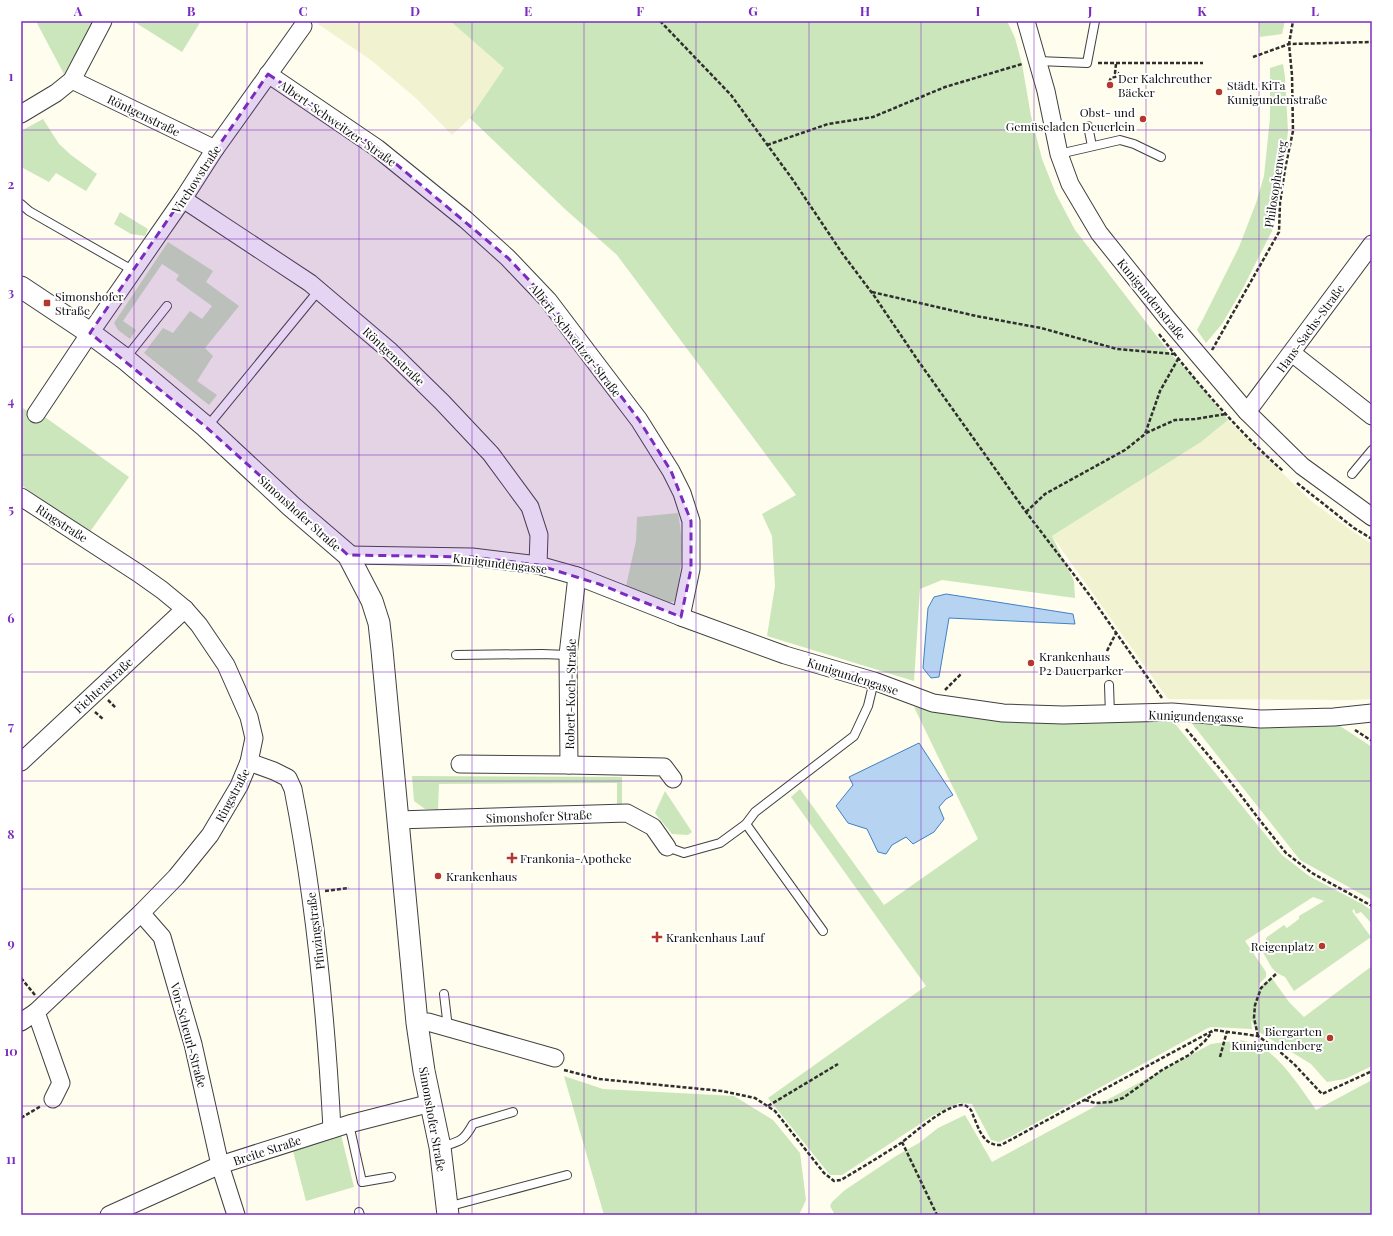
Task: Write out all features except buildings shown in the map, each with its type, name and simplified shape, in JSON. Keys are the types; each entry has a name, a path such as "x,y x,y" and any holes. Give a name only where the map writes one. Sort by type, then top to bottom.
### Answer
{"street":[{"path":"21,114 56,93 72,80 103,21"},
{"name":"Kunigundenstraße","path":"1026,21 1030,63 1046,91 1059,154 1070,184 1099,233 1203,361 1247,412 1302,466 1372,517"},
{"name":"Virchowstraße","path":"36,414 183,199 215,149 303,26"},
{"name":"Albert-Schweitzer-Straße","path":"268,74 378,148 466,220 508,258 548,300 639,420 671,471 682,493 691,520 691,569 681,617"},
{"name":"Röntgenstraße","path":"72,80 215,149"},
{"name":"Röntgenstraße","path":"183,199 319,290 390,351 442,402 490,454 530,507 539,535 538,566"},
{"name":"Hans-Sachs-Straße","path":"1247,412 1372,244"},
{"name":"Simonshofer Straße","path":"21,287 90,333 125,359 206,427 291,506 348,555 372,601 379,623 382,650 416,1023 424,1071 440,1147 448,1211"},
{"path":"1292,353 1372,416"},
{"name":"Ringstraße","path":"21,497 138,573 185,609 199,624 226,665 248,713 254,738 249,762 239,786 210,835 176,877 141,913 40,1008 21,1022"},
{"name":"Kunigundengasse","path":"348,555 472,557 538,566 578,576 681,617 785,655 874,681 933,703 1003,714 1110,715 1172,712 1261,719 1334,717 1372,713"},
{"name":"Robert-Koch-Straße","path":"569,765 568,655 578,576"},
{"name":"Fichtenstraße","path":"21,762 185,609"},
{"name":"Pfinzingstraße","path":"249,762 288,778 294,795 310,893 328,1054 332,1128"},
{"name":"Robert-Koch-Straße","path":"460,764 664,768 673,779"},
{"name":"Simonshofer Straße","path":"397,820 627,813 653,827 667,847"},
{"name":"Von-Scheurl-Straße","path":"141,913 162,937 193,1044 220,1165 236,1215"},
{"path":"40,1008 61,1083 54,1099"},
{"path":"416,1023 428,1022 448,1029 554,1058"},
{"name":"Breite Straße","path":"109,1215 220,1165 332,1128 431,1103"}],"lane":[{"path":"1030,63 1087,63 1095,21"},
{"path":"1088,126 1092,146"},
{"path":"1059,154 1120,140 1134,144 1160,157"},
{"path":"21,204 29,211 134,271"},
{"path":"206,427 319,290"},
{"path":"125,359 167,306"},
{"path":"1352,474 1372,450"},
{"path":"456,655 568,655"},
{"path":"667,847 684,853 720,843 746,824 755,812 854,736 868,706 874,681"},
{"path":"1109,685 1110,715"},
{"path":"746,824 823,931"},
{"path":"444,994 448,1029"},
{"path":"440,1147 458,1141 466,1136 473,1124 513,1112"},
{"path":"349,1124 362,1182 391,1177"},
{"path":"448,1211 567,1175"}],"path":[{"path":"660,21 731,96 1026,512 1116,632 1172,712 1226,776 1286,853 1312,873 1372,906"},
{"name":"Philosophenweg","path":"1192,376 1218,341 1279,232 1280,203 1293,131 1292,75 1289,44 1293,21"},
{"path":"1253,57 1289,44 1372,42"},
{"path":"767,146 828,124 873,117 945,87 1030,63"},
{"path":"1087,63 1203,63"},
{"path":"1109,82 1111,78 1119,76 1118,73 1115,72 1116,64"},
{"path":"871,292 976,316 1042,328 1117,349 1174,354"},
{"path":"1145,434 1160,391 1178,359"},
{"path":"1026,512 1045,494 1125,450 1145,434 1175,420 1195,419 1226,414"},
{"path":"1107,651 1116,632"},
{"path":"942,693 962,673"},
{"path":"1352,729 1372,741"},
{"path":"310,893 349,888"},
{"path":"1258,1036 1254,1018 1256,1005 1262,988 1277,973"},
{"path":"21,978 40,1008"},
{"path":"554,1058 553,1068 599,1079 722,1091 755,1098 775,1111 824,1173 834,1181 841,1180 902,1142 930,1120 954,1107 964,1105 970,1109 988,1143 993,1146 1001,1145 1214,1030 1258,1036 1294,1064 1322,1094 1372,1071"},
{"path":"1085,1100 1095,1103 1112,1102 1123,1098 1162,1070 1189,1056 1214,1030"},
{"path":"1220,1057 1227,1031"},
{"path":"768,1106 838,1064"},
{"path":"21,1118 54,1099"},
{"path":"902,1142 937,1215"}],"highlighted area":[{"path":"268,74 377,148 508,258 548,300 639,420 671,471 691,521 691,569 681,617 599,584 538,565 472,557 348,555 206,427 90,333"}],"green space":[{"path":"36,21 94,21 64,74 39,27"},
{"path":"133,21 201,21 182,52"},
{"path":"321,21 450,21 504,68 470,118 452,135 417,99 371,60 318,24"},
{"path":"450,21 1007,21 1015,38 1022,64 1031,116 1042,159 1056,194 1075,230 1169,352 1192,376 1228,420 1201,442 1052,536 1074,581 1075,598 942,580 920,589 914,681 767,636 775,586 772,536 762,514 796,495 617,255 566,210 470,118 504,68"},
{"path":"1259,21 1285,21 1282,34 1260,37"},
{"path":"1283,64 1288,131 1280,199 1272,231 1243,288 1222,324 1206,343 1197,330 1239,247 1256,203 1264,176 1270,118 1270,68"},
{"path":"43,119 59,144 97,174 86,191 56,173 49,182 21,167 21,131"},
{"path":"120,212 148,229 145,236 131,234 114,224"},
{"path":"168,242 213,271 206,282 239,306 205,348 213,356 197,381 217,395 209,405 144,353 163,328 173,333 190,311 202,319 212,306 176,280 179,275 162,264 123,321 136,330 130,339 118,330 114,323"},
{"path":"21,407 40,418 42,415 129,477 89,533 21,485"},
{"path":"1228,420 1310,500 1372,544 1372,699 1168,699 1052,536 1201,442"},
{"path":"678,513 682,546 681,568 675,601 667,604 626,586 636,541 637,517"},
{"path":"914,707 1012,723 1172,720 1282,855 1309,876 1364,905 1372,911 1372,924 1361,912 1356,914 1354,909 1352,911 1371,937 1294,991 1285,977 1277,973 1272,968 1261,949 1267,937 1284,925 1287,928 1299,919 1299,916 1324,901 1313,897 1245,941 1266,972 1266,977 1260,983 1258,989 1271,977 1289,1002 1304,1017 1372,966 1372,1066 1345,1079 1327,1082 1311,1064 1256,1030 1251,1019 1252,1029 1211,1027 999,1142 991,1140 972,1104 959,1103 932,1116 842,1175 830,1175 768,1098 926,986 791,797 800,789 884,905 978,839"},
{"path":"1190,721 1275,728 1340,726 1372,747 1372,900 1300,860"},
{"path":"412,776 622,777 622,808 617,809 617,783 439,784 438,810 425,809 414,801"},
{"path":"665,791 692,832 688,835 672,834 655,813"},
{"path":"1240,1040 1255,1044 1273,1055 1297,1083 1316,1110 1372,1080 1372,1215 835,1215 830,1206 832,1202 845,1190 896,1156 919,1143 938,1128 965,1115 992,1162 1211,1044"},
{"path":"564,1076 603,1089 734,1096 773,1120 800,1153 806,1200 799,1215 604,1215"},
{"path":"341,1135 354,1187 306,1201 293,1151"}],"water":[{"path":"946,594 1073,614 1075,624 949,618 939,677 931,678 923,668 928,608 934,597"},
{"path":"919,743 953,795 946,799 939,807 944,819 934,832 913,844 906,837 892,845 886,854 878,852 867,829 848,823 836,806 853,785 849,777"}],"place":[{"name":"Der Kalchreuther Bäcker","path":"1110,85"},
{"name":"Städt. KiTa Kunigundenstraße","path":"1219,92"},
{"name":"Obst- und Gemüseladen Deuerlein","path":"1143,119"},
{"name":"Simonshofer Straße","path":"47,303"},
{"name":"Krankenhaus P2 Dauerparker","path":"1031,663"},
{"name":"Frankonia-Apotheke","path":"512,858"},
{"name":"Krankenhaus","path":"438,876"},
{"name":"Krankenhaus Lauf","path":"657,937"},
{"name":"Reigenplatz","path":"1322,946"},
{"name":"Biergarten Kunigundenberg","path":"1330,1038"}]}
